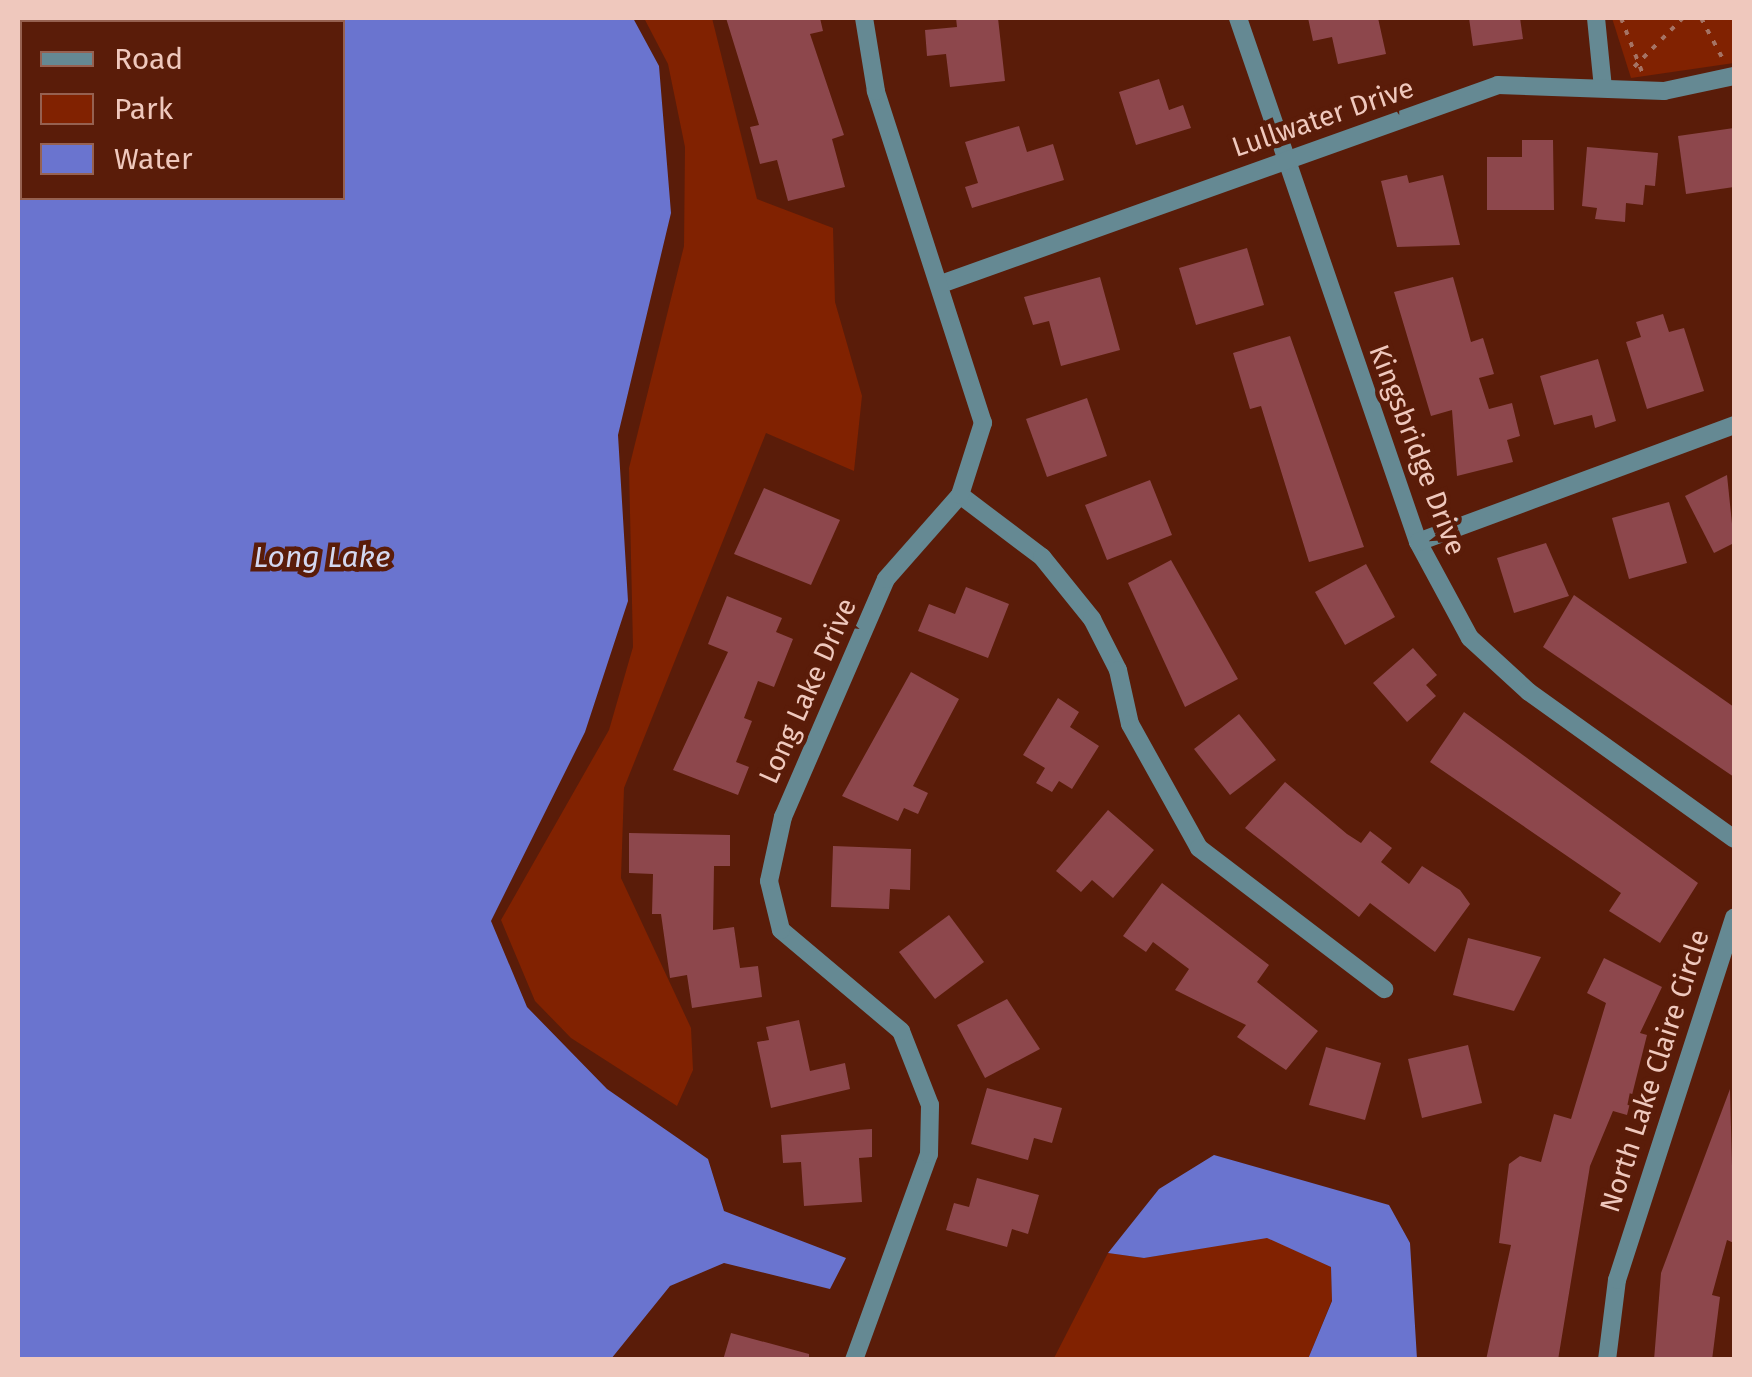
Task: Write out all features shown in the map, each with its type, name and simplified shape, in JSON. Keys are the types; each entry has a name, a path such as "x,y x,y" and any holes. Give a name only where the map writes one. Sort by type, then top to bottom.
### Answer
{"street":[{"name":"Long Lake Drive","path":"854,1360 929,1154 930,1105 901,1031 782,930 770,881 784,817 886,579 960,494 983,423 876,91 864,18"},
{"name":"Kingsbridge Drive","path":"1238,18 1282,162 1418,542 1470,638 1529,692 1734,839"},
{"path":"1596,18 1609,88"},
{"name":"Lullwater Drive","path":"940,284 1498,86 1708,88 1729,69"},
{"path":"1418,542 1734,424"},
{"path":"960,494 1042,556 1092,619 1118,670 1130,724 1199,848 1384,989"},
{"name":"North Lake Claire Circle","path":"1607,1360 1617,1280 1734,918"}],"path":[{"path":"1620,18 1635,66 1651,74"},
{"path":"1609,88 1683,18"},
{"path":"1702,18 1729,69"},
{"path":"1729,69 1734,57"},
{"path":"1712,64 1729,69"}],"green space":[{"path":"644,18 712,18 757,199 833,228 835,302 862,396 854,471 766,433 624,788 621,878 691,1028 693,1070 677,1106 571,1038 535,1001 501,920 609,730 633,647 629,468 684,246 685,147 668,64"},
{"path":"1612,18 1734,18 1734,63 1631,78"},
{"path":"1267,1237 1331,1267 1332,1300 1308,1359 1053,1360 1108,1253 1144,1258"}],"water":[{"name":"Long Lake","path":"32,18 633,18 659,66 671,213 618,435 628,601 585,732 491,921 527,1007 607,1089 708,1159 724,1211 846,1258 830,1289 724,1263 670,1286 611,1359 18,1359 18,43 20,39 20,200 345,200 345,20"},
{"path":"1214,1155 1389,1205 1410,1243 1417,1359 1308,1359 1332,1301 1331,1267 1267,1238 1144,1258 1108,1253 1159,1189"}],"building":[{"path":"726,18 820,18 823,31 810,34 844,135 832,139 845,187 788,201 777,160 760,164 750,127 759,125"},
{"path":"956,18 998,18 1005,81 950,87 946,54 927,56 925,30 957,27"},
{"path":"1308,18 1378,18 1386,54 1338,64 1332,37 1313,41"},
{"path":"1469,18 1520,18 1523,39 1473,46"},
{"path":"1159,79 1169,110 1183,105 1191,128 1136,145 1119,92"},
{"path":"1019,126 1027,152 1053,144 1064,180 972,208 965,187 978,183 965,142"},
{"path":"1734,128 1734,187 1686,194 1678,136"},
{"path":"1522,140 1553,140 1554,210 1487,210 1487,157 1522,157"},
{"path":"1587,147 1658,153 1655,186 1645,185 1643,205 1626,203 1625,222 1595,219 1597,208 1582,206"},
{"path":"1407,175 1409,183 1443,175 1460,245 1397,247 1381,181"},
{"path":"1247,248 1264,305 1196,325 1179,268"},
{"path":"1100,277 1120,350 1061,366 1049,321 1033,325 1024,297"},
{"path":"1453,277 1471,342 1483,338 1494,374 1479,378 1489,409 1512,403 1520,436 1507,440 1513,462 1457,476 1452,410 1431,416 1394,292"},
{"path":"1663,314 1669,332 1684,328 1704,391 1647,409 1626,342 1641,337 1636,322"},
{"path":"1290,336 1364,547 1309,562 1261,406 1250,409 1233,353"},
{"path":"1598,359 1616,421 1595,428 1592,415 1554,425 1540,376"},
{"path":"1087,398 1107,456 1047,477 1026,419"},
{"path":"1727,475 1734,543 1714,553 1685,496"},
{"path":"1150,480 1172,535 1107,560 1085,505"},
{"path":"764,488 840,520 811,585 734,554"},
{"path":"1669,502 1687,563 1629,579 1612,518"},
{"path":"1546,543 1569,596 1514,613 1497,558"},
{"path":"1171,560 1238,679 1185,707 1128,583"},
{"path":"1366,564 1395,617 1345,645 1315,592"},
{"path":"966,587 1009,604 988,658 918,631 929,604 955,614"},
{"path":"1574,595 1734,707 1734,777 1543,647"},
{"path":"727,596 782,618 776,632 793,639 774,687 758,681 744,718 752,721 736,762 749,767 738,795 673,770 728,652 708,644"},
{"path":"1413,648 1437,675 1426,685 1436,696 1407,722 1373,683"},
{"path":"911,672 959,699 913,786 928,793 918,814 904,808 898,821 842,796"},
{"path":"1058,698 1079,712 1070,727 1099,746 1072,789 1059,781 1052,792 1036,783 1045,768 1023,755"},
{"path":"1464,712 1698,883 1660,943 1609,911 1621,893 1430,762"},
{"path":"1239,714 1276,760 1230,795 1194,749"},
{"path":"1285,782 1361,843 1370,831 1392,848 1381,862 1409,884 1422,866 1460,890 1470,904 1435,952 1370,903 1359,917 1245,828"},
{"path":"1108,810 1154,850 1113,898 1092,880 1081,892 1056,871"},
{"path":"629,833 730,835 730,866 714,866 713,930 734,927 740,968 758,966 762,997 692,1008 687,975 670,978 661,914 652,914 653,874 629,873"},
{"path":"833,846 911,849 910,890 890,889 889,909 831,907"},
{"path":"1162,883 1269,965 1257,982 1318,1031 1286,1070 1237,1037 1246,1025 1175,990 1189,969 1153,942 1146,952 1123,936"},
{"path":"949,915 984,962 935,999 899,952"},
{"path":"1468,938 1541,957 1514,1011 1453,995"},
{"path":"1604,958 1662,987 1640,1033 1647,1035 1627,1115 1613,1111 1590,1166 1558,1360 1486,1360 1511,1245 1499,1243 1509,1164 1520,1156 1541,1162 1554,1114 1571,1119 1606,1003 1587,993"},
{"path":"1007,999 1040,1049 985,1078 957,1025"},
{"path":"799,1020 810,1071 845,1063 850,1089 771,1108 757,1042 769,1040 766,1027"},
{"path":"1468,1045 1482,1103 1422,1118 1408,1059"},
{"path":"1326,1047 1381,1063 1365,1120 1309,1105"},
{"path":"987,1088 1062,1108 1052,1143 1034,1138 1028,1160 971,1144"},
{"path":"1730,1089 1734,1243 1727,1240 1712,1295 1720,1297 1712,1360 1654,1360 1661,1273"},
{"path":"872,1129 872,1157 859,1158 862,1202 804,1206 801,1162 783,1163 781,1135"},
{"path":"977,1178 1039,1195 1028,1234 1012,1229 1007,1247 946,1230 954,1203 969,1207"},
{"path":"731,1333 809,1354 809,1360 723,1360"}]}
